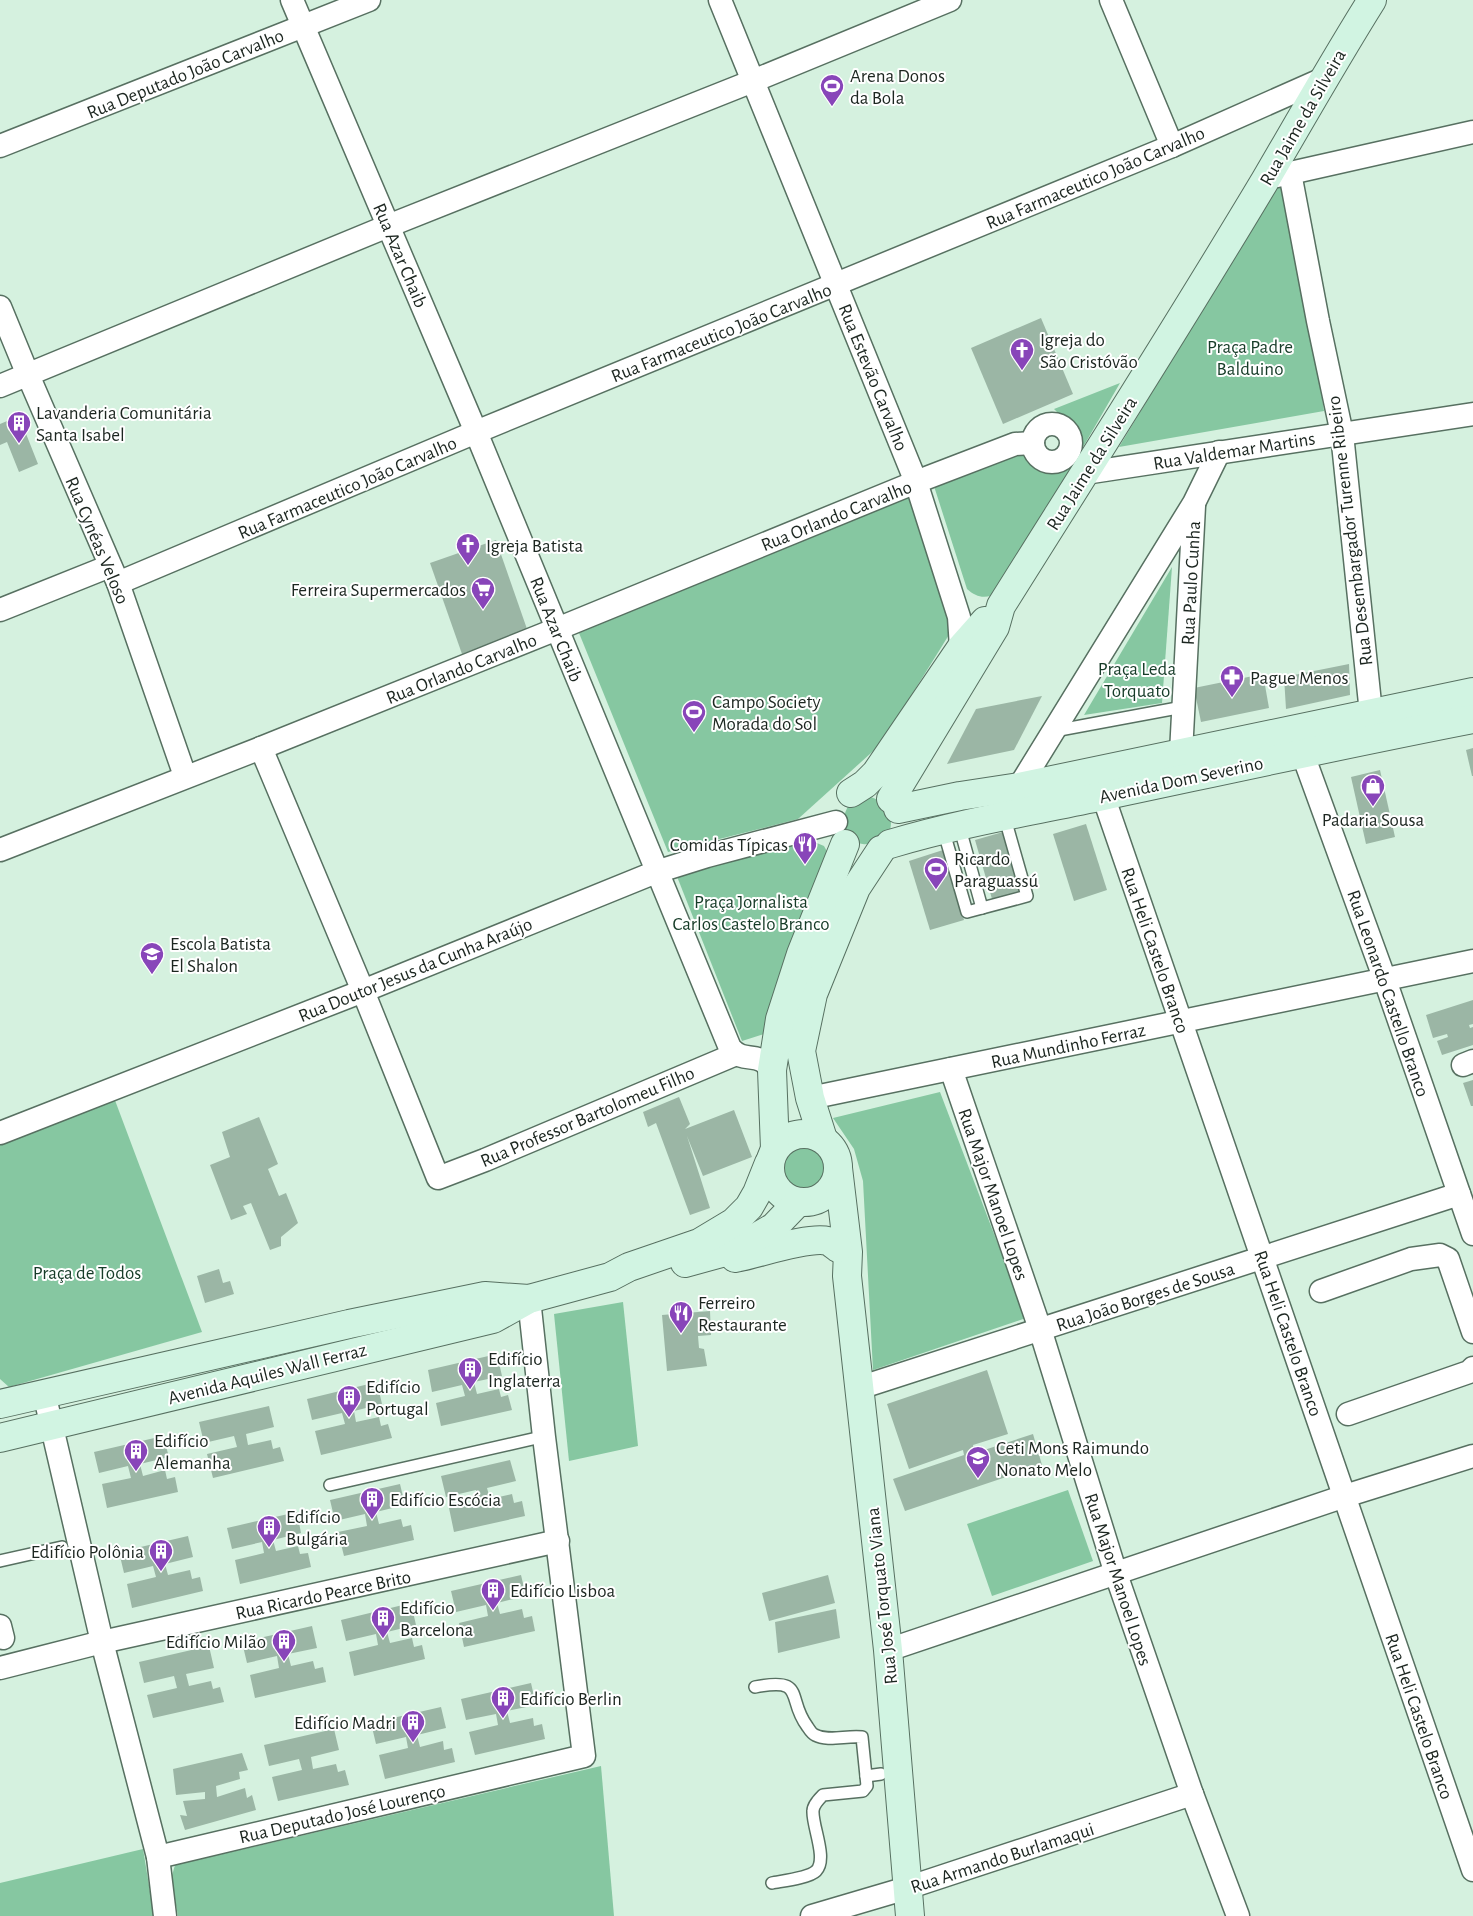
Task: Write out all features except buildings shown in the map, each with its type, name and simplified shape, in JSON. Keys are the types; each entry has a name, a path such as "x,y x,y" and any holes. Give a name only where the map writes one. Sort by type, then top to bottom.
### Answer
{"main road":[{"name":"Rua Jaime da Silveira","path":"894,804 995,627 1001,606 1278,176 1323,79 1372,0"},
{"path":"886,847 872,852 853,850 840,833 836,815 841,802 876,773 961,648 1001,606"},
{"name":"Avenida Dom Severino","path":"886,847 951,827 1004,815 1099,784 1181,753 1473,692"},
{"name":"Avenida Dom Severino","path":"894,804 1019,787 1099,784 1302,752 1473,719"},
{"path":"823,1139 810,1098 801,1051 813,994 856,888 899,828 900,818 894,804 882,792 872,789 861,789 851,793"},
{"path":"772,1156 783,1140 800,1133 812,1134 823,1139 831,1146 836,1156 838,1168 836,1178 832,1187 816,1199 802,1202 786,1197 779,1191 773,1183 770,1173 772,1156 772,1070 780,1019 840,833"},
{"name":"Avenida Aquiles Wall Ferraz","path":"0,1438 493,1319 530,1299 610,1277 629,1267 699,1243 734,1222 749,1207 757,1193 772,1156"},
{"name":"Rua José Torquato Viana","path":"838,1168 848,1252 847,1276 888,1650 882,1774 907,1888 910,1916"},
{"name":"Avenida Aquiles Wall Ferraz","path":"610,1277 632,1278 736,1248 774,1227 802,1202"},
{"name":"Rua José Torquato Viana","path":"802,1202 838,1248 847,1276"},
{"path":"679,1264 739,1257 802,1243 821,1241 830,1242 838,1248"},
{"name":"Avenida Aquiles Wall Ferraz","path":"0,1404 357,1322 485,1296 530,1299"}],"street":[{"name":"Rua Azar Chaib","path":"292,0 476,432 730,1048 736,1054"},
{"name":"Rua Deputado João Carvalho","path":"0,146 369,0"},
{"name":"Rua Estevão Carvalho","path":"720,0 916,482 959,617 961,648"},
{"path":"0,386 388,226 753,81 950,0"},
{"path":"1111,0 1172,146"},
{"name":"Rua Farmaceutico João Carvalho","path":"0,610 114,575 476,432 1172,146 1323,79"},
{"path":"1278,176 1473,132"},
{"name":"Rua Desembargador Turenne Ribeiro","path":"1278,176 1318,321 1342,434 1371,713"},
{"name":"Rua Cynéas Veloso","path":"0,307 114,575 185,776"},
{"name":"Rua Valdemar Martins","path":"1085,473 1473,414"},
{"name":"Rua Orlando Carvalho","path":"0,850 185,776 261,748 916,482 1015,444 1033,443"},
{"path":"1019,787 1194,503 1219,452"},
{"name":"Rua Paulo Cunha","path":"1181,753 1194,503"},
{"path":"951,594 966,609 980,612 1001,606"},
{"path":"261,748 363,991"},
{"name":"Rua Leonardo Castello Branco","path":"1302,752 1385,980 1473,1234"},
{"name":"Rua Heli Castelo Branco","path":"1099,784 1473,1870"},
{"name":"Rua Doutor Jesus da Cunha Araújo","path":"0,1133 363,991 656,872 707,856 840,833"},
{"name":"Rua Mundinho Ferraz","path":"810,1098 1473,961"},
{"name":"Rua Professor Bartolomeu Filho","path":"363,991 438,1178 736,1054"},
{"path":"736,1054 744,1058 762,1060 772,1070"},
{"name":"Rua Major Manoel Lopes","path":"951,1069 1040,1329 1116,1574 1192,1794 1238,1916"},
{"name":"Rua João Borges de Sousa","path":"859,1388 1459,1194"},
{"path":"1321,1291 1412,1259 1440,1255 1448,1259 1468,1300 1473,1332"},
{"path":"530,1299 541,1437 558,1541"},
{"path":"1348,1414 1469,1372 1473,1368"},
{"path":"44,1394 52,1425 71,1545 102,1642 158,1857 165,1916"},
{"path":"888,1650 1345,1496 1473,1456"},
{"name":"Rua Ricardo Pearce Brito","path":"0,1668 102,1642 558,1541"},
{"name":"Rua Deputado José Lourenço","path":"158,1857 584,1756 558,1541"},
{"name":"Rua Armando Burlamaqui","path":"812,1916 907,1888 1192,1794"}],"lane":[{"path":"1054,732 1183,707"},
{"path":"951,827 967,912 1027,896 1004,815"},
{"path":"330,1485 541,1437"},
{"path":"0,1561 71,1545"},
{"path":"755,1688 772,1684 787,1685 794,1693 805,1724 813,1735 826,1738 862,1736 882,1774 862,1791 823,1795 813,1810 821,1862 817,1870 811,1874 772,1883"}],"green space":[{"name":"Praça Padre Balduino","path":"1280,180 1310,319 1324,411 1119,447"},
{"path":"1120,383 1000,591 987,597 975,595 967,589 933,483 1018,447 1043,465 1051,466 1065,462 1076,452 1079,437 1075,425 1054,409"},
{"name":"Praça Jornalista Carlos Castelo Branco","path":"911,494 952,630 881,744 798,819 668,852 579,633"},
{"name":"Praça Leda Torquato","path":"1172,567 1162,703 1084,715"},
{"path":"870,797 876,799 888,810 891,825 890,831 873,842 863,844 857,842 847,831 845,816 847,809 852,803"},
{"name":"Praça Jornalista Carlos Castelo Branco","path":"812,841 824,846 829,855 770,1032 742,1041 676,874"},
{"path":"940,1092 1026,1318 873,1370 863,1181 854,1149 833,1118"},
{"name":"Praça de Todos","path":"113,1095 202,1332 9,1387 0,1379 0,1139"},
{"path":"799,1144 807,1144 816,1148 822,1154 826,1167 822,1180 816,1186 807,1190 799,1190 790,1186 784,1180 780,1171 780,1163 784,1154 790,1148"},
{"path":"623,1302 638,1446 569,1461 554,1314"},
{"path":"1068,1490 1093,1561 992,1596 967,1524"},
{"path":"601,1766 614,1916 178,1916 171,1879 175,1865"},
{"path":"143,1849 154,1916 0,1916 0,1883"}],"place":[{"name":"Arena Donos da Bola","path":"832,107"},
{"name":"Igreja do São Cristóvão","path":"1022,371"},
{"name":"Lavanderia Comunitária Santa Isabel","path":"19,444"},
{"name":"Igreja Batista","path":"468,566"},
{"name":"Ferreira Supermercados","path":"483,610"},
{"name":"Pague Menos","path":"1232,698"},
{"name":"Campo Society Morada do Sol","path":"694,733"},
{"name":"Padaria Sousa","path":"1373,807"},
{"name":"Comidas Típicas","path":"805,865"},
{"name":"Ricardo Paraguassú","path":"936,890"},
{"name":"Escola Batista El Shalon","path":"152,975"},
{"name":"Ferreiro Restaurante","path":"681,1334"},
{"name":"Edifício Inglaterra","path":"470,1390"},
{"name":"Edifício Portugal","path":"349,1418"},
{"name":"Edifício Alemanha","path":"136,1472"},
{"name":"Ceti Mons Raimundo Nonato Melo","path":"978,1479"},
{"name":"Edifício Escócia","path":"372,1520"},
{"name":"Edifício Bulgária","path":"269,1548"},
{"name":"Edifício Polônia","path":"161,1572"},
{"name":"Edifício Lisboa","path":"493,1611"},
{"name":"Edifício Barcelona","path":"383,1639"},
{"name":"Edifício Milão","path":"284,1662"},
{"name":"Edifício Berlin","path":"503,1719"},
{"name":"Edifício Madri","path":"413,1743"}]}
